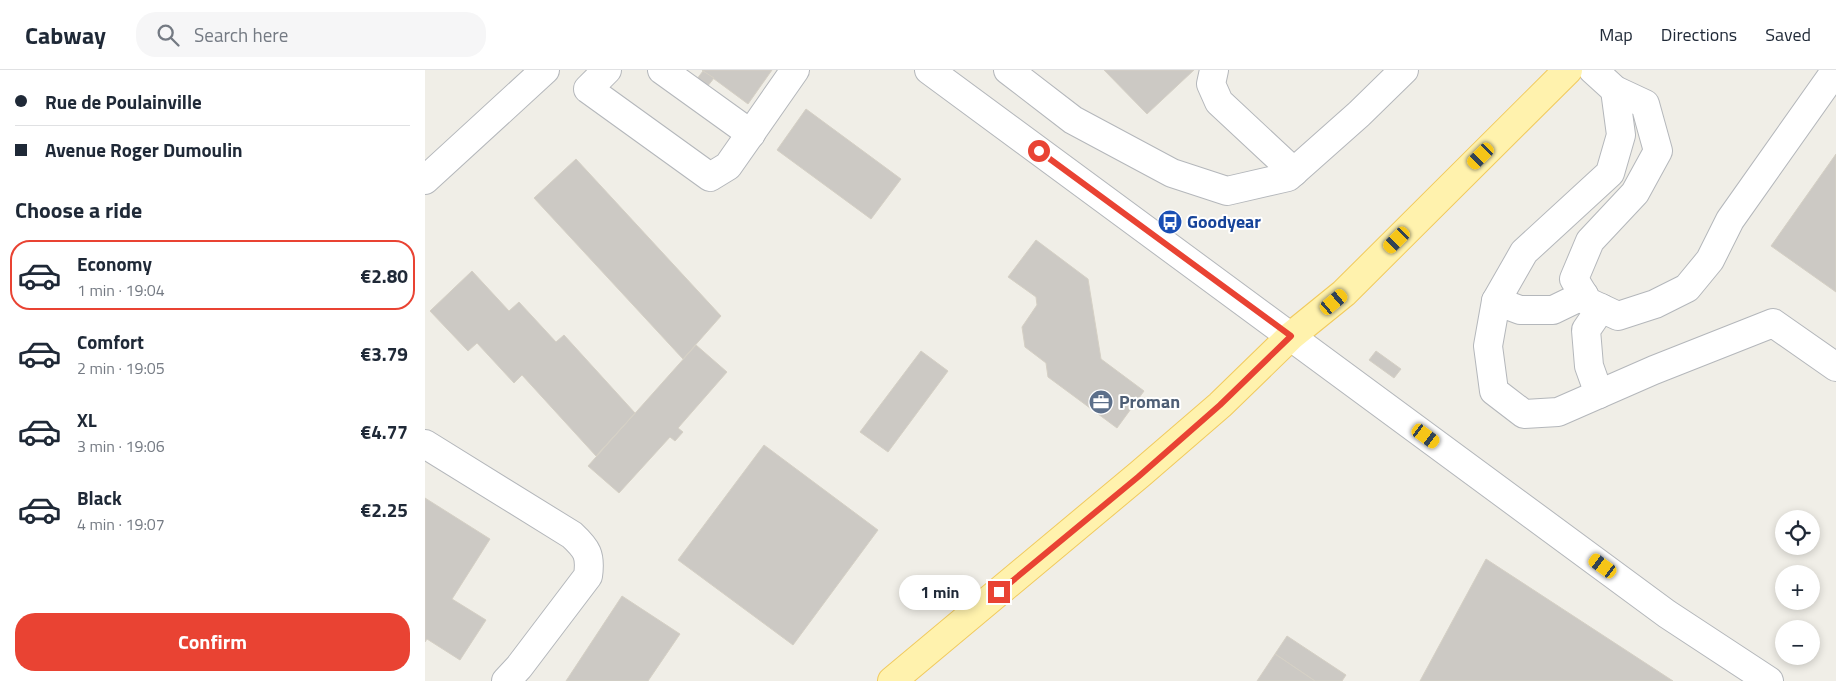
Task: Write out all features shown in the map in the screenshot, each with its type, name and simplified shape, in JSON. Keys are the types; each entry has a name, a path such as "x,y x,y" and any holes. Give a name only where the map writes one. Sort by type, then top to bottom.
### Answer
{"main road":[{"path":"892,681 1155,462 1220,405 1291,336 1344,293 1557,74"}],"street":[{"path":"425,180 545,70"},
{"path":"607,70 587,89 710,177 728,166 795,70"},
{"path":"662,70 751,134"},
{"path":"929,70 1667,614 1769,681"},
{"path":"1008,70 1073,120 1172,173 1227,191 1288,176 1294,172 1359,114 1404,70"},
{"path":"1214,70 1211,84 1219,102 1294,172"},
{"path":"1593,70 1615,90 1645,104 1658,152 1635,193 1590,242 1574,279 1592,302 1618,316 1655,304 1687,288 1710,260 1730,220 1836,70"},
{"path":"1615,90 1621,135 1610,173 1524,252 1496,301 1487,346 1494,391 1524,414 1558,412 1654,370 1773,323 1836,367"},
{"path":"1496,301 1520,310 1553,310 1592,302"},
{"path":"1592,302 1586,330 1589,366 1599,394"},
{"path":"425,444 572,535 585,547 590,562 588,576 519,667 505,681"}],"building":[{"path":"702,70 772,70 748,104"},
{"path":"1104,70 1194,70 1147,114"},
{"path":"703,71 714,78 707,87 697,79"},
{"path":"806,109 901,179 871,219 777,150"},
{"path":"1836,154 1836,292 1771,246"},
{"path":"576,159 721,316 683,359 534,198"},
{"path":"1036,240 1088,279 1101,359 1144,391 1117,428 1048,377 1046,363 1025,347 1022,327 1037,305 1036,297 1008,277"},
{"path":"472,271 509,311 519,302 556,342 564,335 635,413 596,456 522,375 514,383 477,343 468,351 430,311"},
{"path":"696,345 727,372 678,428 683,432 675,441 670,437 619,493 588,466"},
{"path":"921,351 948,371 888,452 860,432"},
{"path":"1376,351 1401,369 1394,378 1369,360"},
{"path":"764,445 878,530 793,645 678,560"},
{"path":"425,498 490,539 452,599 486,620 460,660 427,639 425,642"},
{"path":"1486,559 1673,681 1420,681"},
{"path":"622,596 680,634 648,681 566,681"},
{"path":"1287,636 1346,675 1342,681 1315,681 1275,654"},
{"path":"1275,654 1315,681 1257,681"}],"place":[{"name":"Goodyear","path":"1170,222"},
{"name":"Proman","path":"1101,402"}],"route":[{"path":"999,592 1138,477 1220,405 1291,336 1039,151"}]}
